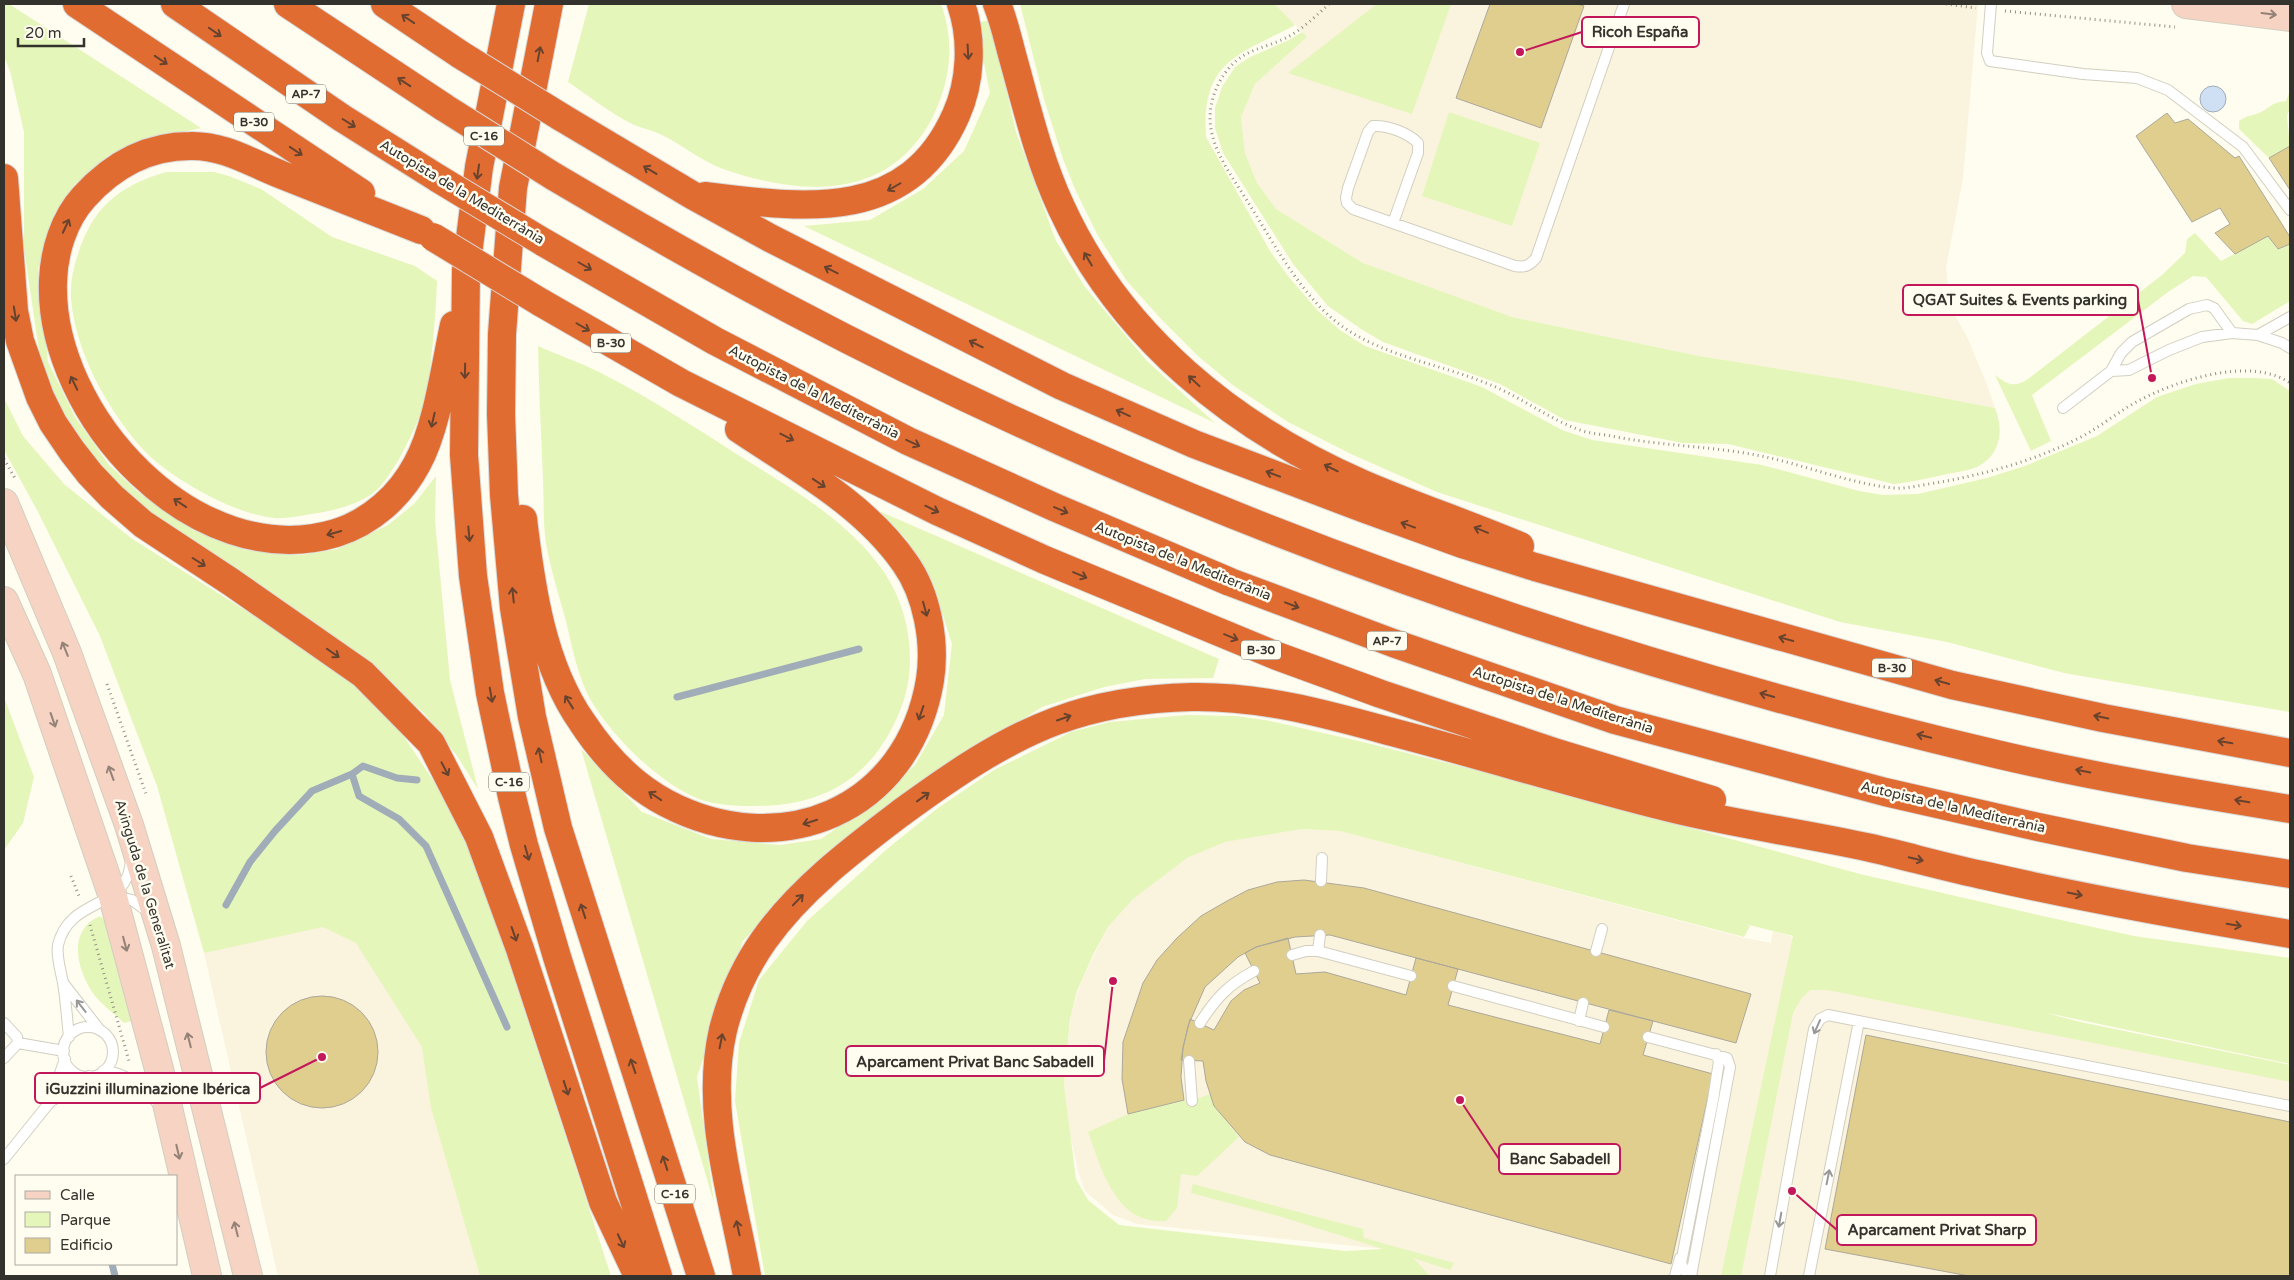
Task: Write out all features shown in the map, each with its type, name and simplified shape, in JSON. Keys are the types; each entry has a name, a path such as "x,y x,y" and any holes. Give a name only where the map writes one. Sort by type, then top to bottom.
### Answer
{"highway":[{"name":"B-30","path":"77,4 318,166 540,302 681,383 937,511 1045,560 1268,652 1480,728 1869,847 1987,876 2102,900 2290,934"},
{"name":"Autopista de la Mediterrània","path":"175,4 334,113 439,179 543,242 715,341 908,440 1054,507 1221,578 1392,643 1615,720 1885,792 2038,827 2187,858 2290,874"},
{"path":"288,4 444,108 553,176 670,245 791,310 894,362 1045,434 1199,501 1374,569 1463,601 1708,679 1843,716 2002,755 2290,809"},
{"name":"B-30","path":"385,4 461,55 561,117 692,195 770,238 942,327 1062,386 1185,441 1465,545 1639,597 1952,685 2103,718 2290,753"},
{"name":"C-16","path":"511,4 478,167 466,270 464,455 467,514 479,629 512,798 540,901 658,1276"},
{"name":"C-16","path":"549,4 514,188 502,334 501,414 508,554 522,662 534,726 558,828 701,1276"},
{"path":"692,195 750,202 832,204 859,200 886,192 906,180 923,165 939,146 953,123 967,86 967,38 961,4"},
{"path":"997,4 1043,162 1060,206 1080,246 1101,279 1126,313 1162,352 1200,387 1240,416 1301,453 1362,484 1486,532 1639,597"},
{"path":"427,234 276,172 250,159 209,147 189,146 142,154 126,161 105,176 80,201 65,227 55,258 52,292 57,335 72,379 85,403 113,444 150,482 191,511 251,536 290,540 328,535 362,522 377,512 404,485 425,449 466,270"},
{"path":"4,178 14,311 29,370 53,423 72,451 112,497 143,524"},
{"path":"502,334 527,553 547,652 565,696 583,724 608,756 635,782 664,802 701,819 737,828 772,829 805,824 838,812 866,794 893,767 914,734 927,697 932,666 931,632 922,600 906,564 879,532 842,499 739,428 681,383"},
{"path":"4,348 39,424 57,450 96,490 363,674 431,743 472,822 498,888 603,1202 638,1276"},
{"path":"747,1276 721,1138 717,1089 722,1035 739,984 762,942 798,899 882,827 957,773 996,749 1034,730 1068,717 1132,701 1188,697 1232,698 1273,702 1432,742 1668,808 1869,847"}],"street":[{"path":"2185,16 2290,17"},
{"name":"Avinguda de la Generalitat","path":"4,504 67,653 132,836 159,922 248,1276"},
{"path":"4,601 37,674 113,897 169,1114 208,1276"}],"lane":[{"path":"1392,223 1418,153 1418,143 1412,137 1389,128 1373,126 1368,132 1346,198 1347,203 1353,209 1392,223 1515,266 1523,268 1530,264 1536,258 1624,4"},
{"path":"1991,7 1987,53 1990,61 2083,74 2137,78 2168,90 2243,147 2290,210"},
{"path":"2062,408 2111,371 2121,354 2132,342 2190,309 2207,305 2214,308 2232,333"},
{"path":"2258,335 2290,316"},
{"path":"2111,371 2129,370 2169,350 2202,337 2232,333 2258,335 2282,343 2290,348"},
{"path":"50,1102 69,1037 58,946 65,928 77,914 113,897 127,880 131,867 132,836"},
{"path":"1321,882 1322,858"},
{"path":"113,897 139,903 159,922"},
{"path":"1596,951 1602,929"},
{"path":"1318,951 1320,935"},
{"path":"1292,955 1306,951 1318,951 1411,976"},
{"path":"1200,1023 1220,995 1234,982 1254,970"},
{"path":"63,984 99,1029 106,1034 113,1049 113,1058 103,1072"},
{"path":"1453,986 1604,1027"},
{"path":"1579,1020 1583,1003"},
{"path":"1770,1276 1814,1029 1820,1019 1828,1015 2290,1106"},
{"path":"1808,1276 1859,1021"},
{"path":"4,1023 17,1037 18,1043"},
{"path":"69,1037 82,1028 99,1029"},
{"path":"1648,1037 1727,1058 1730,1067 1690,1276"},
{"path":"18,1043 64,1055 74,1072 89,1076"},
{"path":"4,1058 18,1043"},
{"path":"1676,1276 1713,1100 1719,1061 1716,1054"},
{"path":"1190,1060 1192,1101"},
{"path":"4,1159 50,1102 89,1076 103,1072 113,1072 135,1083 169,1114"},
{"path":"4,1149 16,1145"},
{"path":"1683,1248 1681,1262 1685,1271 1690,1276"}],"path":[{"path":"1329,4 1296,32 1274,43 1251,49 1235,61 1220,82 1212,104 1210,132 1224,164 1287,265 1325,312 1362,340 1499,388 1543,413 1583,431 1641,442 1761,456 1849,480 1898,489 1979,474 2044,454 2106,423 2136,402 2170,385 2218,373 2258,370 2283,378 2290,383"},
{"path":"1946,4 2185,16"},
{"path":"71,876 85,909 135,1083"}],"shaded area":[{"path":"1275,4 1978,4 1963,178 1946,268 1950,306 1968,339 1995,408 1849,380 1699,356 1512,317 1443,294 1363,263 1276,209 1257,183 1245,153 1241,117 1255,84 1307,37"},
{"path":"1302,829 1340,831 1744,938 1771,943 1773,931 2022,1007 2080,1022 2290,1065 2290,1276 1430,1276 1412,1258 1385,1249 1137,1224 1113,1215 1085,1191 1078,1171 1070,1133 1064,1085 1071,1014 1082,980 1108,927 1133,899 1185,859 1225,842"},
{"path":"392,905 491,1276 278,1276 204,953"}],"green space":[{"path":"4,4 9,4 201,128 144,141 109,155 74,185 57,216 38,268 48,362 75,417 109,465 139,493 193,530 245,550 300,555 337,549 388,525 414,504 436,476 435,521 450,680 478,789 457,756 424,713 340,643 155,519 110,482 69,431 42,371 24,248 24,132 10,71 4,56"},
{"path":"589,4 941,4 946,19 949,50 946,80 942,95 929,124 910,149 888,168 864,179 837,186 809,187 752,178 715,166 660,134 624,120 568,82"},
{"path":"1020,4 1275,4 1295,25 1241,53 1228,63 1217,76 1210,91 1206,111 1206,137 1270,251 1288,276 1318,311 1340,330 1365,346 1482,387 1562,430 1592,440 1762,465 1859,491 1883,495 1918,494 1987,478 2025,466 2097,436 2157,397 2196,384 2229,378 2272,379 2290,391 2290,712 2064,673 1947,642 1840,622 1437,492 1351,454 1288,422 1234,386 1198,356 1126,280 1097,234 1063,159 1044,99"},
{"path":"1377,4 1451,4 1412,114 1288,73"},
{"path":"990,20 1016,132 1056,241 1085,287 1147,361 1215,423 804,226 870,220 923,189 964,151 990,93 976,23"},
{"path":"1302,32 1307,37 1255,84 1241,117 1245,153 1257,183 1276,209 1363,263 1512,317 1699,356 1849,380 1995,408 2000,433 1996,449 1985,462 1977,467 1894,484 1728,444 1683,443 1565,420 1500,384 1383,342 1361,329 1328,306 1293,264 1223,153 1215,128 1215,108 1222,87 1235,67 1250,57 1289,40"},
{"path":"2290,91 2290,108 2287,116 2290,146 2269,158 2239,129 2239,121 2261,112 2274,104 2286,101"},
{"path":"1449,112 1540,143 1512,226 1422,196"},
{"path":"166,172 214,172 229,176 261,189 332,237 415,266 437,281 429,376 422,410 398,461 387,478 367,497 335,510 287,518 257,515 239,509 200,491 164,468 138,444 114,412 94,376 79,338 71,299 73,271 84,238 91,223 100,211 121,192 135,184"},
{"path":"2195,233 2221,261 2268,236 2277,249 2290,244 2290,301 2252,324 2243,321 2206,277 2193,276 2168,292 2032,395 2051,441 2031,451 1995,375 2011,384 2019,384 2028,379 2162,275 2185,253 2187,239"},
{"path":"538,346 591,368 637,392 784,484 838,523 855,538 884,572 900,602 906,624 910,647 909,677 903,703 892,728 880,748 867,764 851,778 834,789 816,797 796,802 745,806 712,803 684,792 652,770 622,742 598,712 589,697 578,669 546,544"},
{"path":"4,398 23,436 64,484 131,538 349,676 400,731 445,798 481,877 611,1276 480,1276 431,1108 422,1047 356,943 323,927 204,953 157,786 100,636 37,510 4,450"},
{"path":"879,511 1219,659 1213,678 1145,679 1104,687 1042,707 923,782 829,850 788,891 743,941 697,1077 714,1203 581,749 642,812 711,839 780,845 821,839 873,803 915,765 944,715 952,644 932,581 906,539"},
{"path":"4,697 34,777 23,823 4,850"},
{"path":"1187,715 1236,716 1265,720 1363,742 1491,774 1860,874 2038,915 2134,936 2290,958 2290,1064 2042,1012 2080,1022 2290,1065 2290,1082 1827,990 1810,990 1801,999 1793,1013 1741,1276 1721,1276 1793,936 1745,924 1750,926 1744,937 1340,831 1302,829 1225,842 1187,858 1133,899 1108,927 1077,991 1070,1019 1064,1085 1076,1179 1088,1200 1119,1225 1345,1251 1383,1249 1282,1217 1191,1193 1193,1184 1363,1229 1364,1238 1454,1263 1450,1270 1413,1258 1430,1276 765,1276 735,1101 739,1043 759,980 807,921 887,849 938,808 994,770 1071,732 1110,722"},
{"path":"100,916 111,926 134,1013 131,1021 124,1023 95,996 83,975 80,964 78,952 82,931 89,923"},
{"path":"1210,1094 1214,1106 1239,1137 1197,1176 1181,1174 1177,1208 1166,1221 1149,1220 1135,1214 1123,1205 1114,1192 1099,1162 1088,1132 1128,1114 1184,1100 1192,1101"}],"water":[{"path":"2213,86 2222,90 2226,99 2222,108 2213,112 2204,108 2200,99 2204,90"}],"building":[{"path":"1490,4 1577,4 1584,6 1541,128 1456,98"},
{"path":"2167,113 2175,123 2188,119 2235,158 2239,156 2290,237 2290,244 2278,249 2268,236 2235,254 2215,233 2230,224 2220,208 2192,222 2136,136"},
{"path":"2290,146 2290,190 2269,158"},
{"path":"1304,880 1364,888 1751,994 1736,1043 1330,935 1295,937 1256,947 1238,957 1205,987 1188,1026 1183,1048 1181,1077 1184,1100 1128,1114 1122,1079 1123,1042 1143,983 1157,960 1201,916 1227,901 1248,890 1277,882"},
{"path":"1288,938 1296,974 1325,972 1406,995 1416,958 1458,969 1448,1005 1600,1044 1609,1010 1653,1021 1643,1055 1713,1074 1671,1264 1270,1155 1245,1142 1214,1106 1206,1081 1203,1061 1181,1060 1183,1048 1190,1019 1214,1030 1231,1001 1244,990 1260,983 1245,953 1256,947"},
{"path":"322,996 344,1000 362,1012 374,1030 378,1052 374,1074 362,1092 344,1104 322,1108 300,1104 282,1092 270,1074 266,1052 270,1030 282,1012 300,1000"},
{"path":"1866,1035 2290,1122 2290,1276 1969,1276 1825,1249"}],"waterway":[{"path":"677,697 859,649"},
{"path":"226,905 250,862 275,831 312,791 352,774 363,766 397,778 417,780"},
{"path":"352,774 359,796 399,819 426,846 507,1027"},
{"path":"112,1265 115,1276"}],"place":[{"name":"Ricoh España","path":"1520,52"},
{"name":"QGAT Suites & Events parking","path":"2152,378"},
{"name":"Aparcament Privat Banc Sabadell","path":"1113,981"},
{"name":"iGuzzini illuminazione Ibérica","path":"322,1057"},
{"name":"Banc Sabadell","path":"1460,1100"},
{"name":"Aparcament Privat Sharp","path":"1792,1191"}]}
